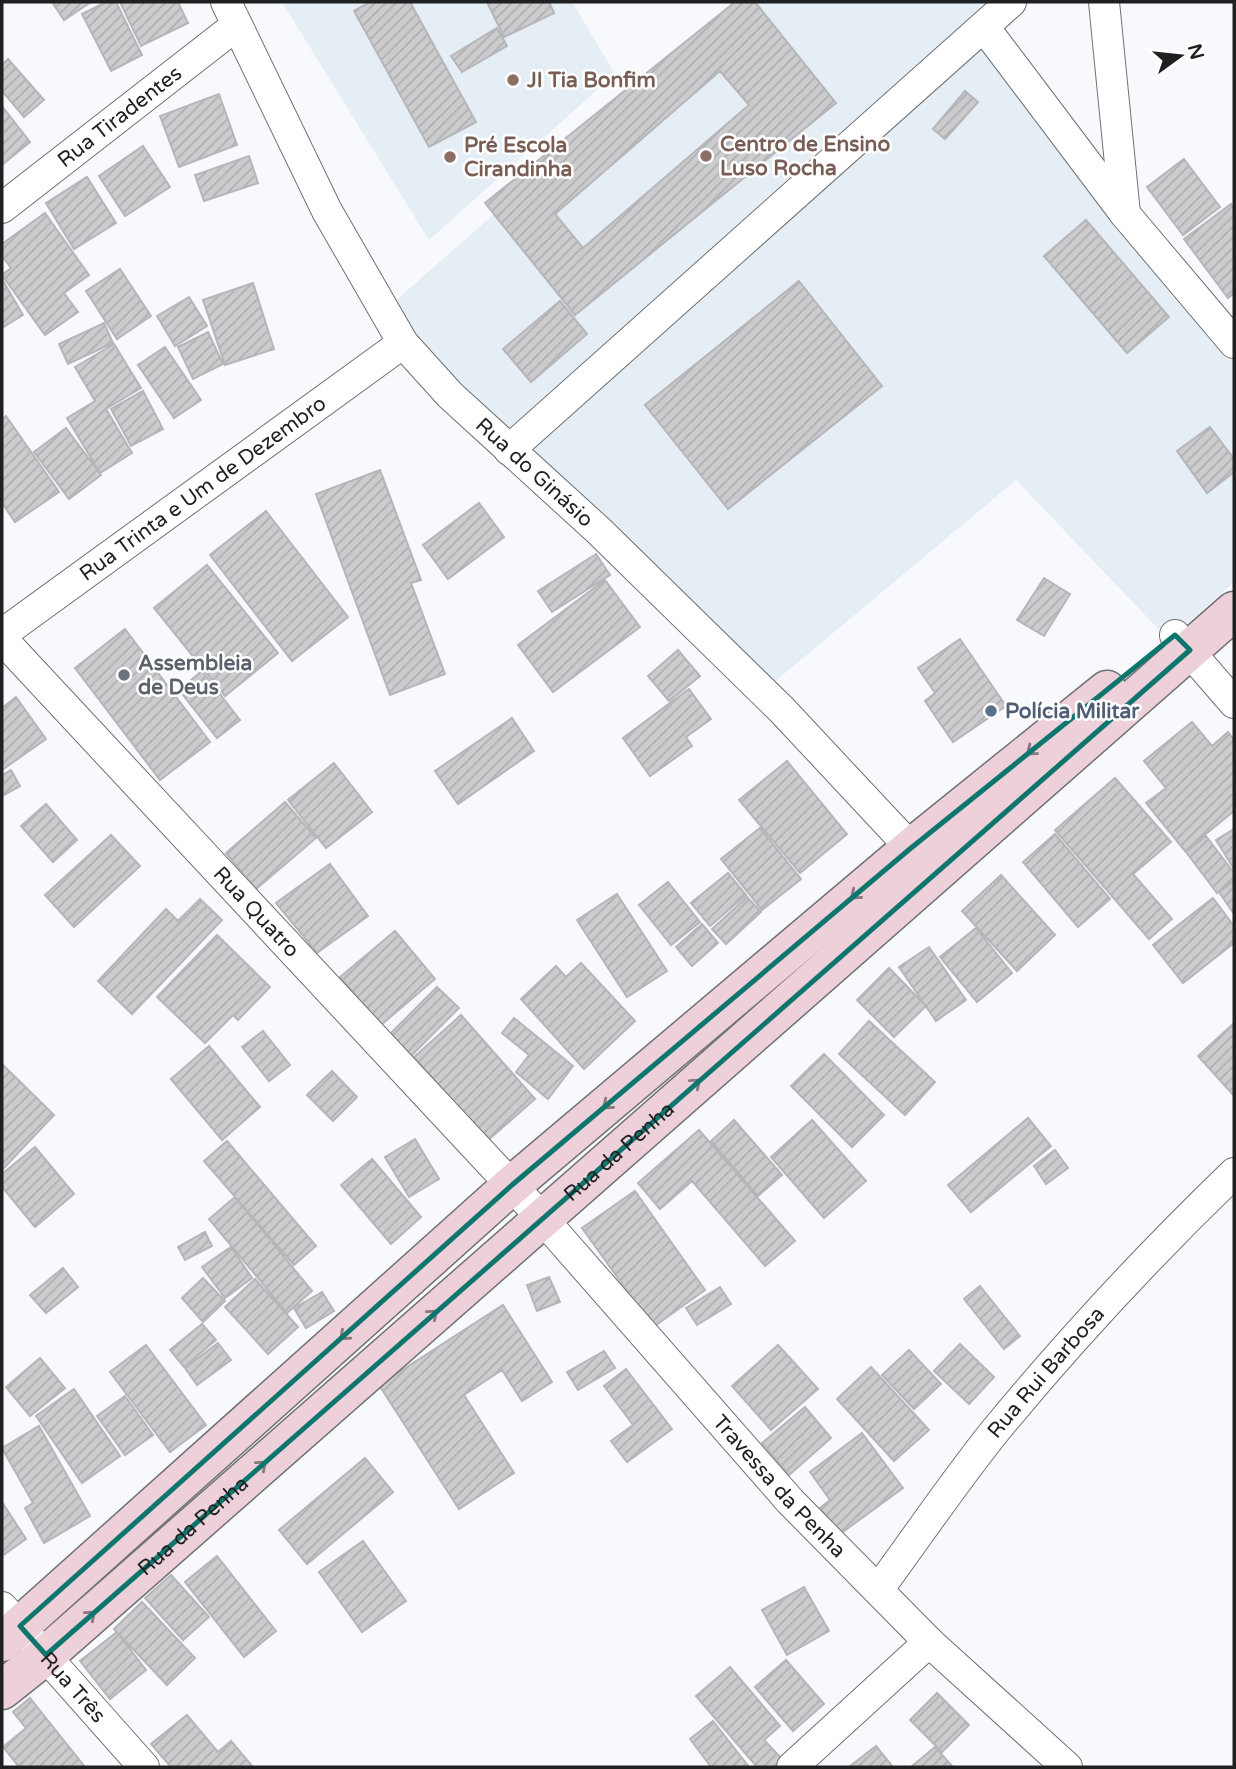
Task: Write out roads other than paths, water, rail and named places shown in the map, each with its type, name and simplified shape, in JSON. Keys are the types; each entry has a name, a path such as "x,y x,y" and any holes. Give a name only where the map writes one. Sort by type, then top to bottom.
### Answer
{"street":[{"path":"509,450 1011,2"},
{"path":"1104,2 1125,214"},
{"name":"Rua Tiradentes","path":"2,208 232,13"},
{"name":"Rua do Ginásio","path":"232,13 327,211 403,343 450,395 599,531 782,710 923,861"},
{"path":"984,27 1125,214 1234,343"},
{"name":"Rua Trinta e Um de Dezembro","path":"2,637 403,343"},
{"name":"Rua da Penha","path":"1182,643 1234,582"},
{"name":"Rua da Penha","path":"8,1625 512,1185 923,861 1182,643 1234,611"},
{"name":"Rua Quatro","path":"2,637 512,1185"},
{"path":"1182,643 1234,703"},
{"name":"Rua da Penha","path":"2,1690 46,1655 542,1218 923,861"},
{"name":"Rua Rui Barbosa","path":"878,1590 993,1433 1072,1341 1167,1238 1234,1173"},
{"name":"Travessa da Penha","path":"512,1185 790,1501 929,1642 1067,1767"},
{"name":"Rua Três","path":"8,1625 46,1655 144,1767"},
{"path":"792,1767 929,1642"}],"place":[{"name":"JI Tia Bonfim","path":"513,80"},
{"name":"Centro de Ensino Luso Rocha","path":"706,156"},
{"name":"Pré Escola Cirandinha","path":"450,157"},
{"name":"Assembleia de Deus","path":"124,675"},
{"name":"Polícia Militar","path":"991,711"}]}
